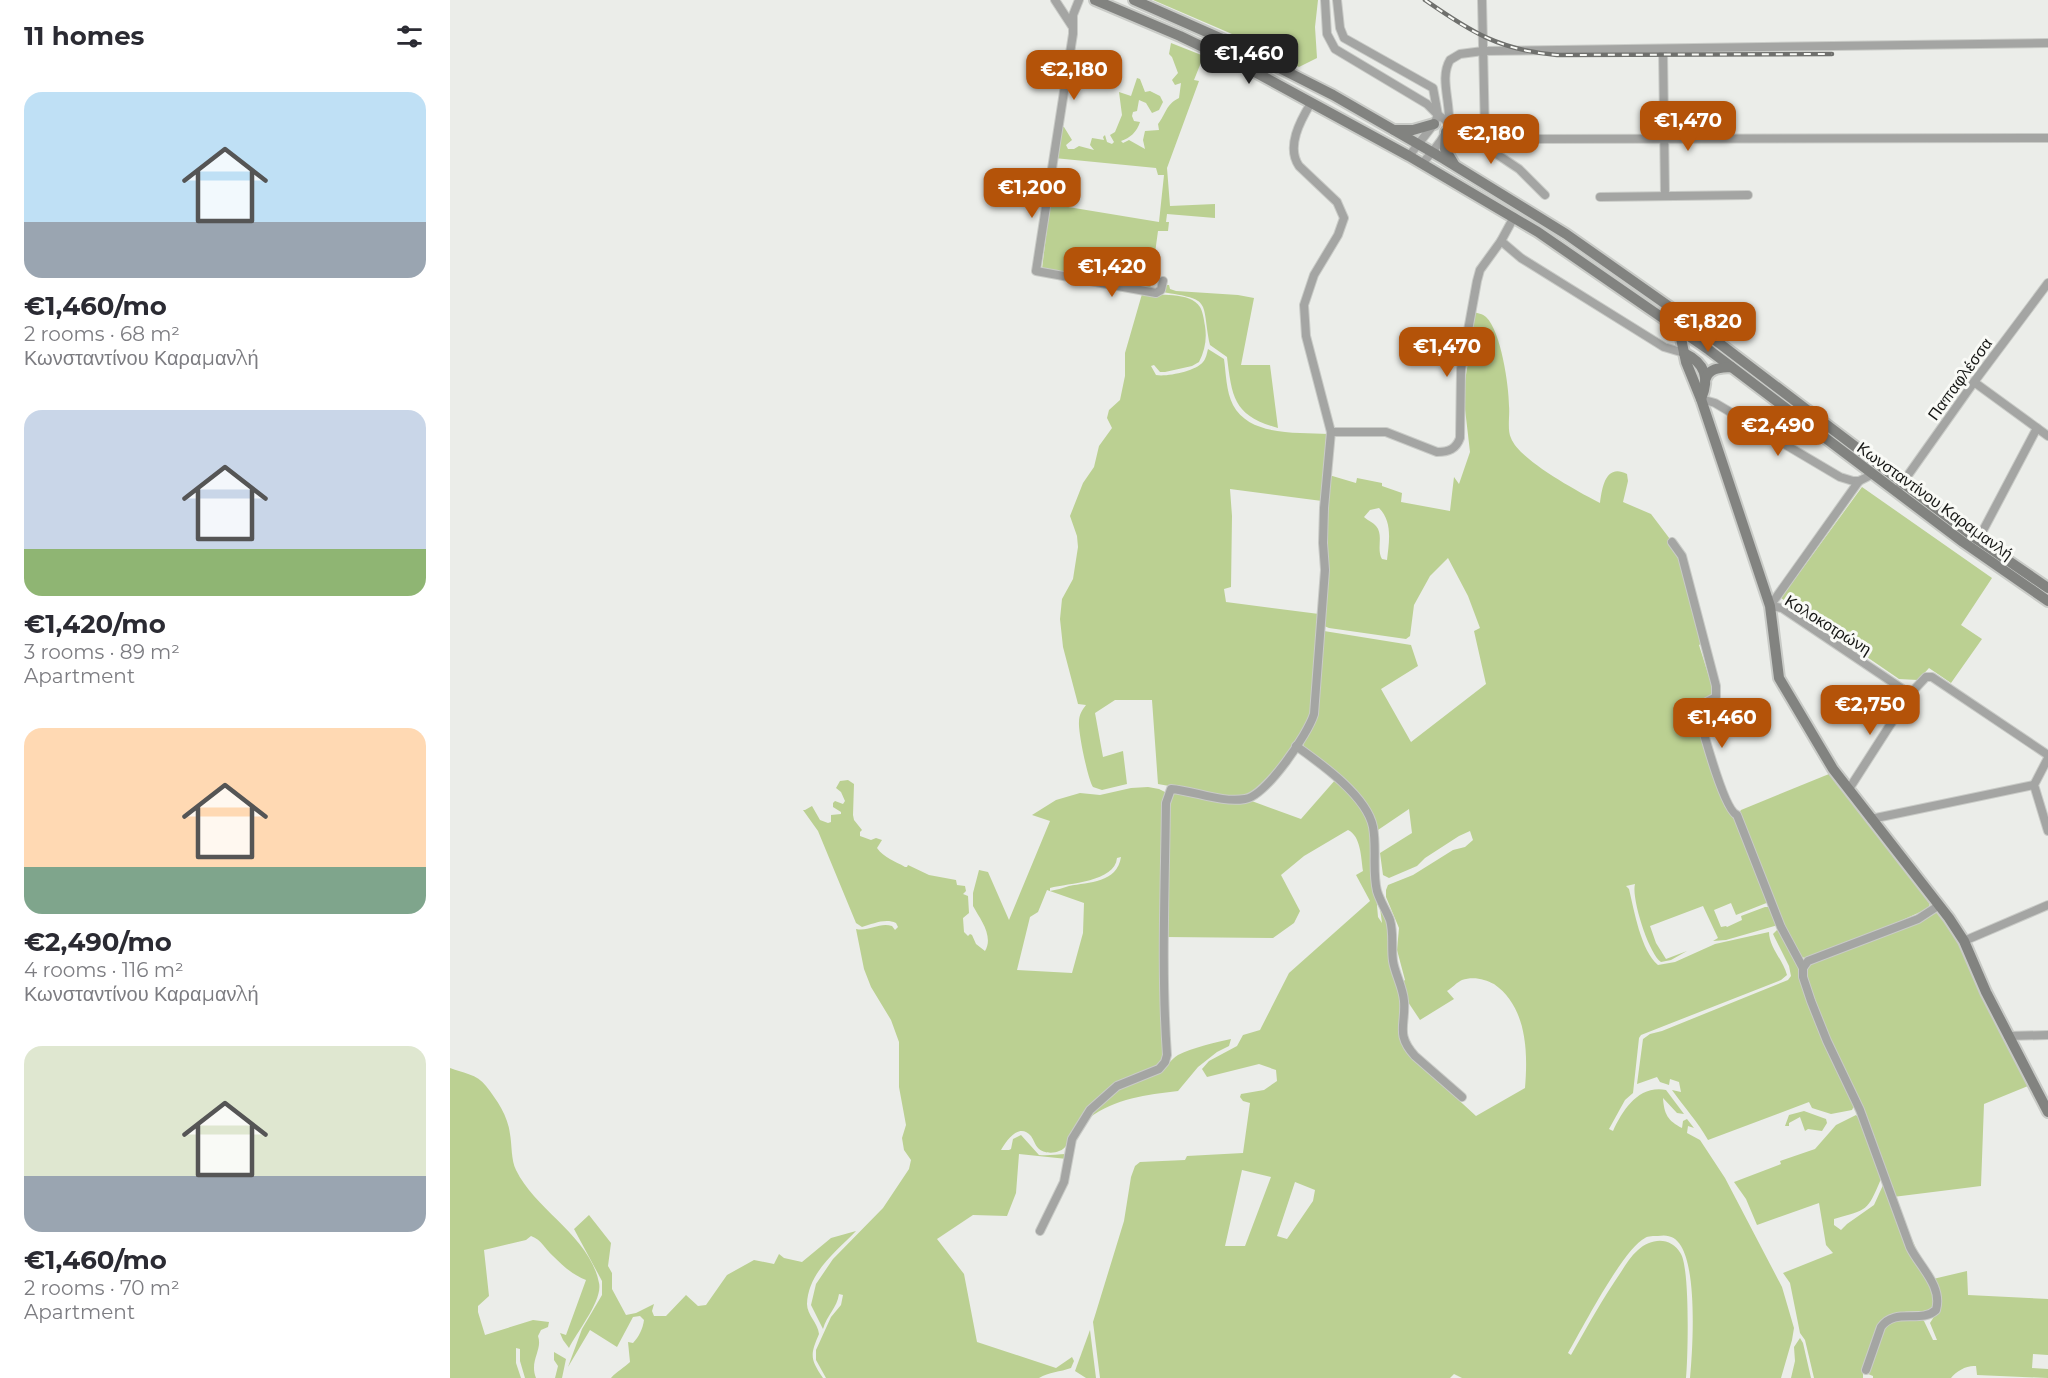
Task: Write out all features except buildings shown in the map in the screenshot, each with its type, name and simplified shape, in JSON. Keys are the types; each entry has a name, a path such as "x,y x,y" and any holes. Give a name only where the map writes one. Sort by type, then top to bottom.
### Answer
{"main road":[{"name":"Κωνσταντίνου Καραμανλή","path":"1095,0 1255,72 1409,156 1514,217 1679,329 1873,474 1899,487 2048,588"},
{"name":"Κωνσταντίνου Καραμανλή","path":"1134,0 1266,60 1394,130 1566,234 1655,295 1899,487 1963,542 2048,601"},
{"path":"1394,130 1413,130 1436,120"},
{"path":"1447,127 1445,149 1456,167"},
{"path":"1679,329 1684,353 1770,606 1779,678 1824,755 1964,941 2008,1036 2048,1112"},
{"path":"1684,353 1696,362 1706,378"},
{"path":"1701,399 1706,388 1708,373 1731,367"}],"street":[{"path":"1055,0 1070,21 1073,30"},
{"path":"1079,0 1072,15 1073,30 1036,271 1156,293 1161,290 1163,280"},
{"path":"1324,0 1327,34 1335,49 1427,104 1436,120 1519,169 1545,195"},
{"path":"1337,0 1341,35 1348,42 1433,88 1436,120 1409,156"},
{"path":"1482,0 1485,135 1487,139 2048,138"},
{"path":"1422,164 1447,127 1446,71 1448,63 1460,54 1483,51 2048,43"},
{"path":"1663,49 1665,196"},
{"path":"1040,1231 1064,1182 1072,1139 1090,1110 1117,1086 1159,1069 1166,1062 1164,959 1166,803 1169,791 1171,789 1228,799 1249,798 1263,790 1276,776 1310,725 1315,703 1325,570 1324,508 1331,432 1306,336 1304,305 1314,275 1338,235 1344,218 1337,202 1299,166 1296,160 1294,151 1296,138 1311,103"},
{"path":"1600,197 1748,195"},
{"path":"1331,432 1386,432 1437,452 1446,452 1455,447 1460,438 1461,369 1476,281 1480,270 1501,241 1514,217"},
{"path":"1501,241 1521,258 1662,346 1684,353"},
{"name":"Παπαφλέσσα","path":"1899,487 1974,382 2045,293 2048,282"},
{"path":"1974,382 2048,436"},
{"path":"1701,399 1715,403 1840,477 1859,481 1873,474"},
{"path":"1978,540 2037,428"},
{"path":"1770,606 1859,481"},
{"path":"1672,542 1682,556 1716,686 1716,697 1699,705 1697,709 1726,804 1731,812 1737,815 1781,927 1803,968 1803,977 1827,1041 1860,1110 1910,1247 1934,1284 1936,1310 1930,1314 1895,1317 1883,1324 1866,1370"},
{"name":"Κολοκοτρώνη","path":"1770,606 1782,608 1910,694"},
{"path":"1849,789 1910,694 1926,677 1930,677 2048,757 2034,785 2048,831"},
{"path":"1296,746 1341,781 1370,818 1373,828 1377,888 1392,928 1394,963 1404,999 1401,1023 1404,1039 1415,1056 1462,1097"},
{"path":"1871,819 2034,785"},
{"path":"1964,941 2048,905"},
{"path":"1803,968 1808,961 1918,919 1938,906"},
{"path":"2008,1036 2048,1035"}],"green space":[{"path":"1153,0 1318,0 1315,27 1317,58 1299,67 1232,34"},
{"path":"1171,43 1209,58 1207,63 1202,60 1194,80 1199,81 1167,168 1170,206 1215,204 1215,218 1167,214 1168,231 1158,231 1150,290 1042,269 1050,204 1159,222 1164,175 1158,175 1156,168 1054,158 1060,126 1064,127 1072,140 1066,145 1068,149 1079,146 1094,150 1090,145 1092,138 1104,140 1105,135 1107,142 1112,144 1114,142 1110,135 1115,132 1122,115 1119,92 1131,96 1137,78 1140,79 1145,92 1150,91 1160,96 1163,102 1159,110 1152,113 1146,103 1139,100 1137,111 1133,112 1132,116 1134,121 1140,122 1139,126 1133,134 1121,141 1123,143 1129,140 1145,149 1143,140 1145,131 1159,130 1158,124 1171,103 1179,98 1181,83 1175,85 1172,80 1178,73 1169,54"},
{"path":"1164,285 1169,285 1170,289 1176,291 1254,298 1241,365 1270,365 1278,428 1252,418 1238,403 1231,384 1227,357 1210,345 1202,305 1190,297 1162,292"},
{"path":"1142,294 1189,298 1200,307 1203,314 1206,335 1199,362 1192,366 1165,372 1160,372 1154,365 1151,366 1156,375 1174,374 1194,368 1204,361 1208,349 1224,359 1233,405 1251,423 1276,431 1328,434 1322,501 1230,489 1231,587 1224,589 1226,602 1319,614 1310,715 1299,737 1267,782 1252,795 1230,797 1158,784 1152,700 1115,700 1095,713 1103,757 1123,751 1127,784 1102,790 1093,787 1084,756 1079,722 1086,705 1078,704 1063,647 1060,619 1062,599 1073,579 1078,547 1070,516 1083,483 1094,467 1099,446 1112,428 1107,418 1109,410 1120,400 1125,376 1125,353"},
{"path":"1473,312 1486,317 1496,334 1508,386 1510,435 1516,447 1551,475 1600,503 1609,475 1614,472 1627,474 1628,481 1623,502 1651,514 1679,551 1689,573 1684,575 1704,642 1699,645 1715,696 1693,707 1694,714 1725,807 1734,817 1769,902 1736,915 1731,903 1714,910 1721,927 1727,927 1742,920 1741,916 1771,907 1778,925 1726,940 1713,941 1718,938 1703,906 1650,926 1656,943 1666,959 1687,951 1671,960 1661,962 1651,948 1642,925 1634,891 1635,884 1626,886 1629,889 1647,950 1658,965 1675,962 1715,944 1769,932 1771,943 1787,975 1781,980 1641,1035 1633,1093 1625,1100 1609,1129 1613,1131 1627,1107 1640,1095 1656,1089 1666,1090 1684,1114 1677,1113 1663,1098 1664,1108 1670,1120 1682,1128 1683,1121 1687,1119 1694,1128 1688,1126 1687,1133 1700,1140 1725,1178 1782,1287 1794,1328 1781,1378 1690,1378 1693,1310 1690,1273 1681,1246 1674,1238 1665,1235 1645,1238 1626,1257 1603,1291 1568,1353 1571,1355 1633,1255 1649,1243 1666,1242 1677,1248 1684,1263 1688,1314 1686,1378 1462,1378 1454,1374 1450,1378 1100,1378 1093,1322 1124,1221 1135,1166 1140,1162 1185,1160 1187,1156 1243,1153 1250,1103 1243,1101 1241,1094 1264,1090 1277,1081 1276,1070 1259,1064 1207,1077 1202,1069 1209,1061 1237,1046 1243,1035 1260,1030 1289,973 1370,901 1356,875 1363,871 1358,842 1348,830 1304,856 1281,875 1300,911 1294,923 1273,938 1166,937 1169,796 1175,792 1233,801 1249,800 1301,819 1336,779 1353,798 1370,823 1378,917 1382,923 1379,901 1388,926 1393,965 1400,989 1400,1034 1406,1048 1413,1058 1476,1116 1525,1088 1526,1060 1523,1031 1513,1005 1494,984 1479,979 1462,980 1447,991 1454,999 1420,1020 1408,1002 1405,1003 1401,983 1405,980 1397,950 1399,928 1386,897 1386,890 1388,885 1413,875 1453,850 1465,847 1473,840 1470,831 1425,858 1417,866 1389,878 1383,875 1380,853 1412,833 1409,809 1375,832 1370,814 1360,798 1333,770 1307,752 1303,743 1317,713 1324,631 1411,645 1418,666 1381,689 1411,742 1486,684 1474,631 1480,628 1468,596 1448,558 1430,576 1414,605 1410,636 1406,639 1324,626 1329,564 1325,534 1329,475 1356,483 1357,478 1382,483 1382,486 1402,493 1401,502 1450,511 1454,477 1459,484 1470,452 1465,409 1465,381 1473,332","holes":["1379,508 1388,526 1387,560 1382,559 1380,555 1378,530 1364,517 1370,510","1242,1170 1271,1177 1245,1246 1225,1246","1295,1182 1315,1190 1313,1201 1287,1239 1277,1236"]},
{"path":"1862,487 1992,578 1961,625 1982,639 1951,683 1929,668 1918,680 1899,679 1781,598"},
{"path":"1829,774 1930,901 1929,908 1806,958 1800,957 1782,924 1739,813 1741,810"},
{"path":"848,780 854,784 853,815 862,830 860,836 871,840 876,838 882,840 877,848 886,857 905,867 908,865 929,875 956,880 957,885 965,886 966,891 963,894 968,896 969,913 963,918 964,932 968,936 972,935 976,944 985,951 987,934 973,906 973,893 979,870 988,872 1009,920 1050,821 1032,815 1056,800 1080,793 1100,795 1131,788 1148,787 1165,792 1162,1062 1157,1067 1115,1085 1086,1115 1062,1150 1045,1152 1038,1148 1026,1132 1013,1134 1001,1150 1011,1149 1013,1139 1021,1135 1039,1155 1066,1154 1067,1159 1019,1154 1016,1193 1007,1216 973,1215 937,1239 964,1274 977,1342 1056,1368 1072,1357 1074,1361 1071,1368 1039,1378 826,1378 816,1360 816,1350 831,1317 841,1305 843,1295 839,1294 823,1329 811,1305 816,1284 833,1259 883,1208 909,1169 911,1160 904,1150 902,1138 906,1125 899,1087 899,1042 891,1020 871,987 864,969 856,929 887,925 892,926 895,930 898,927 896,923 888,921 862,927 856,923 818,831 803,810 812,806 820,820 831,822 831,815 841,814 833,807 833,803 835,801 843,804 845,801 841,792 836,788 840,781","holes":["1121,857 1118,866 1108,877 1050,891 1050,888 1100,877 1114,866 1117,858","1047,890 1084,903 1083,933 1072,973 1017,970 1030,917 1038,912"]},
{"path":"1935,911 1941,915 1955,937 2028,1086 1984,1104 1981,1186 1893,1197 1806,980 1806,967 1808,964"},
{"path":"1777,930 1781,932 1795,961 1800,966 1854,1106 1852,1110 1831,1114 1812,1108 1809,1102 1708,1140 1672,1090 1681,1092 1679,1082 1670,1079 1669,1085 1660,1082 1657,1077 1637,1084 1643,1039 1650,1034 1788,980 1791,976 1789,966 1773,934"},
{"path":"1231,1039 1229,1046 1198,1067 1178,1091 1121,1102 1089,1118 1096,1107 1111,1093 1160,1071 1178,1055"},
{"path":"450,1068 478,1079 494,1097 507,1121 516,1170 536,1198 585,1251 594,1266 599,1283 593,1307 569,1348 560,1333 566,1335 586,1280 568,1270 541,1242 531,1236 526,1240 484,1250 489,1296 478,1306 478,1312 485,1335 533,1320 549,1322 548,1327 541,1330 538,1336 539,1346 534,1366 536,1378 525,1378 520,1361 520,1349 516,1348 516,1363 521,1378 450,1378"},
{"path":"1804,1111 1826,1119 1827,1123 1822,1131 1808,1129 1805,1131 1800,1117 1789,1123 1789,1126 1785,1126 1789,1115"},
{"path":"1856,1115 1861,1121 1881,1179 1873,1198 1865,1208 1834,1219 1834,1225 1841,1230 1874,1205 1884,1183 1924,1267 1934,1299 1933,1310 1901,1312 1884,1319 1879,1324 1872,1340 1863,1378 1814,1378 1805,1340 1800,1333 1790,1283 1783,1273 1833,1253 1826,1245 1819,1203 1757,1225 1746,1199 1734,1182 1781,1164 1780,1161 1815,1149 1836,1125"},
{"path":"589,1215 611,1243 608,1266 612,1273 612,1289 626,1315 654,1304 652,1311 654,1316 666,1316 686,1295 698,1306 706,1305 727,1275 754,1260 774,1264 779,1254 784,1258 802,1262 831,1238 856,1231 832,1254 818,1272 809,1292 807,1308 819,1334 813,1357 823,1378 611,1378 630,1362 628,1342 633,1343 643,1326 644,1320 640,1316 633,1317 617,1347 590,1330 568,1367 582,1329 602,1295 602,1281 574,1229"},
{"path":"1967,1271 1968,1295 2048,1299 2048,1355 2033,1354 2032,1368 2048,1369 2048,1378 1977,1375 1976,1366 1962,1369 1951,1378 1873,1378 1868,1374 1880,1337 1887,1325 1892,1322 1920,1318 1924,1321 1933,1340 1937,1340 1930,1323 1937,1312 1933,1279"},
{"path":"1090,1330 1096,1378 1086,1378 1075,1371"},
{"path":"1800,1338 1811,1378 1791,1378 1795,1361 1794,1347"},
{"path":"554,1352 566,1359 562,1378 555,1378 558,1366 554,1360"}],"railway":[{"path":"1425,0 1486,38 1537,53 1557,55 1832,54"}]}
